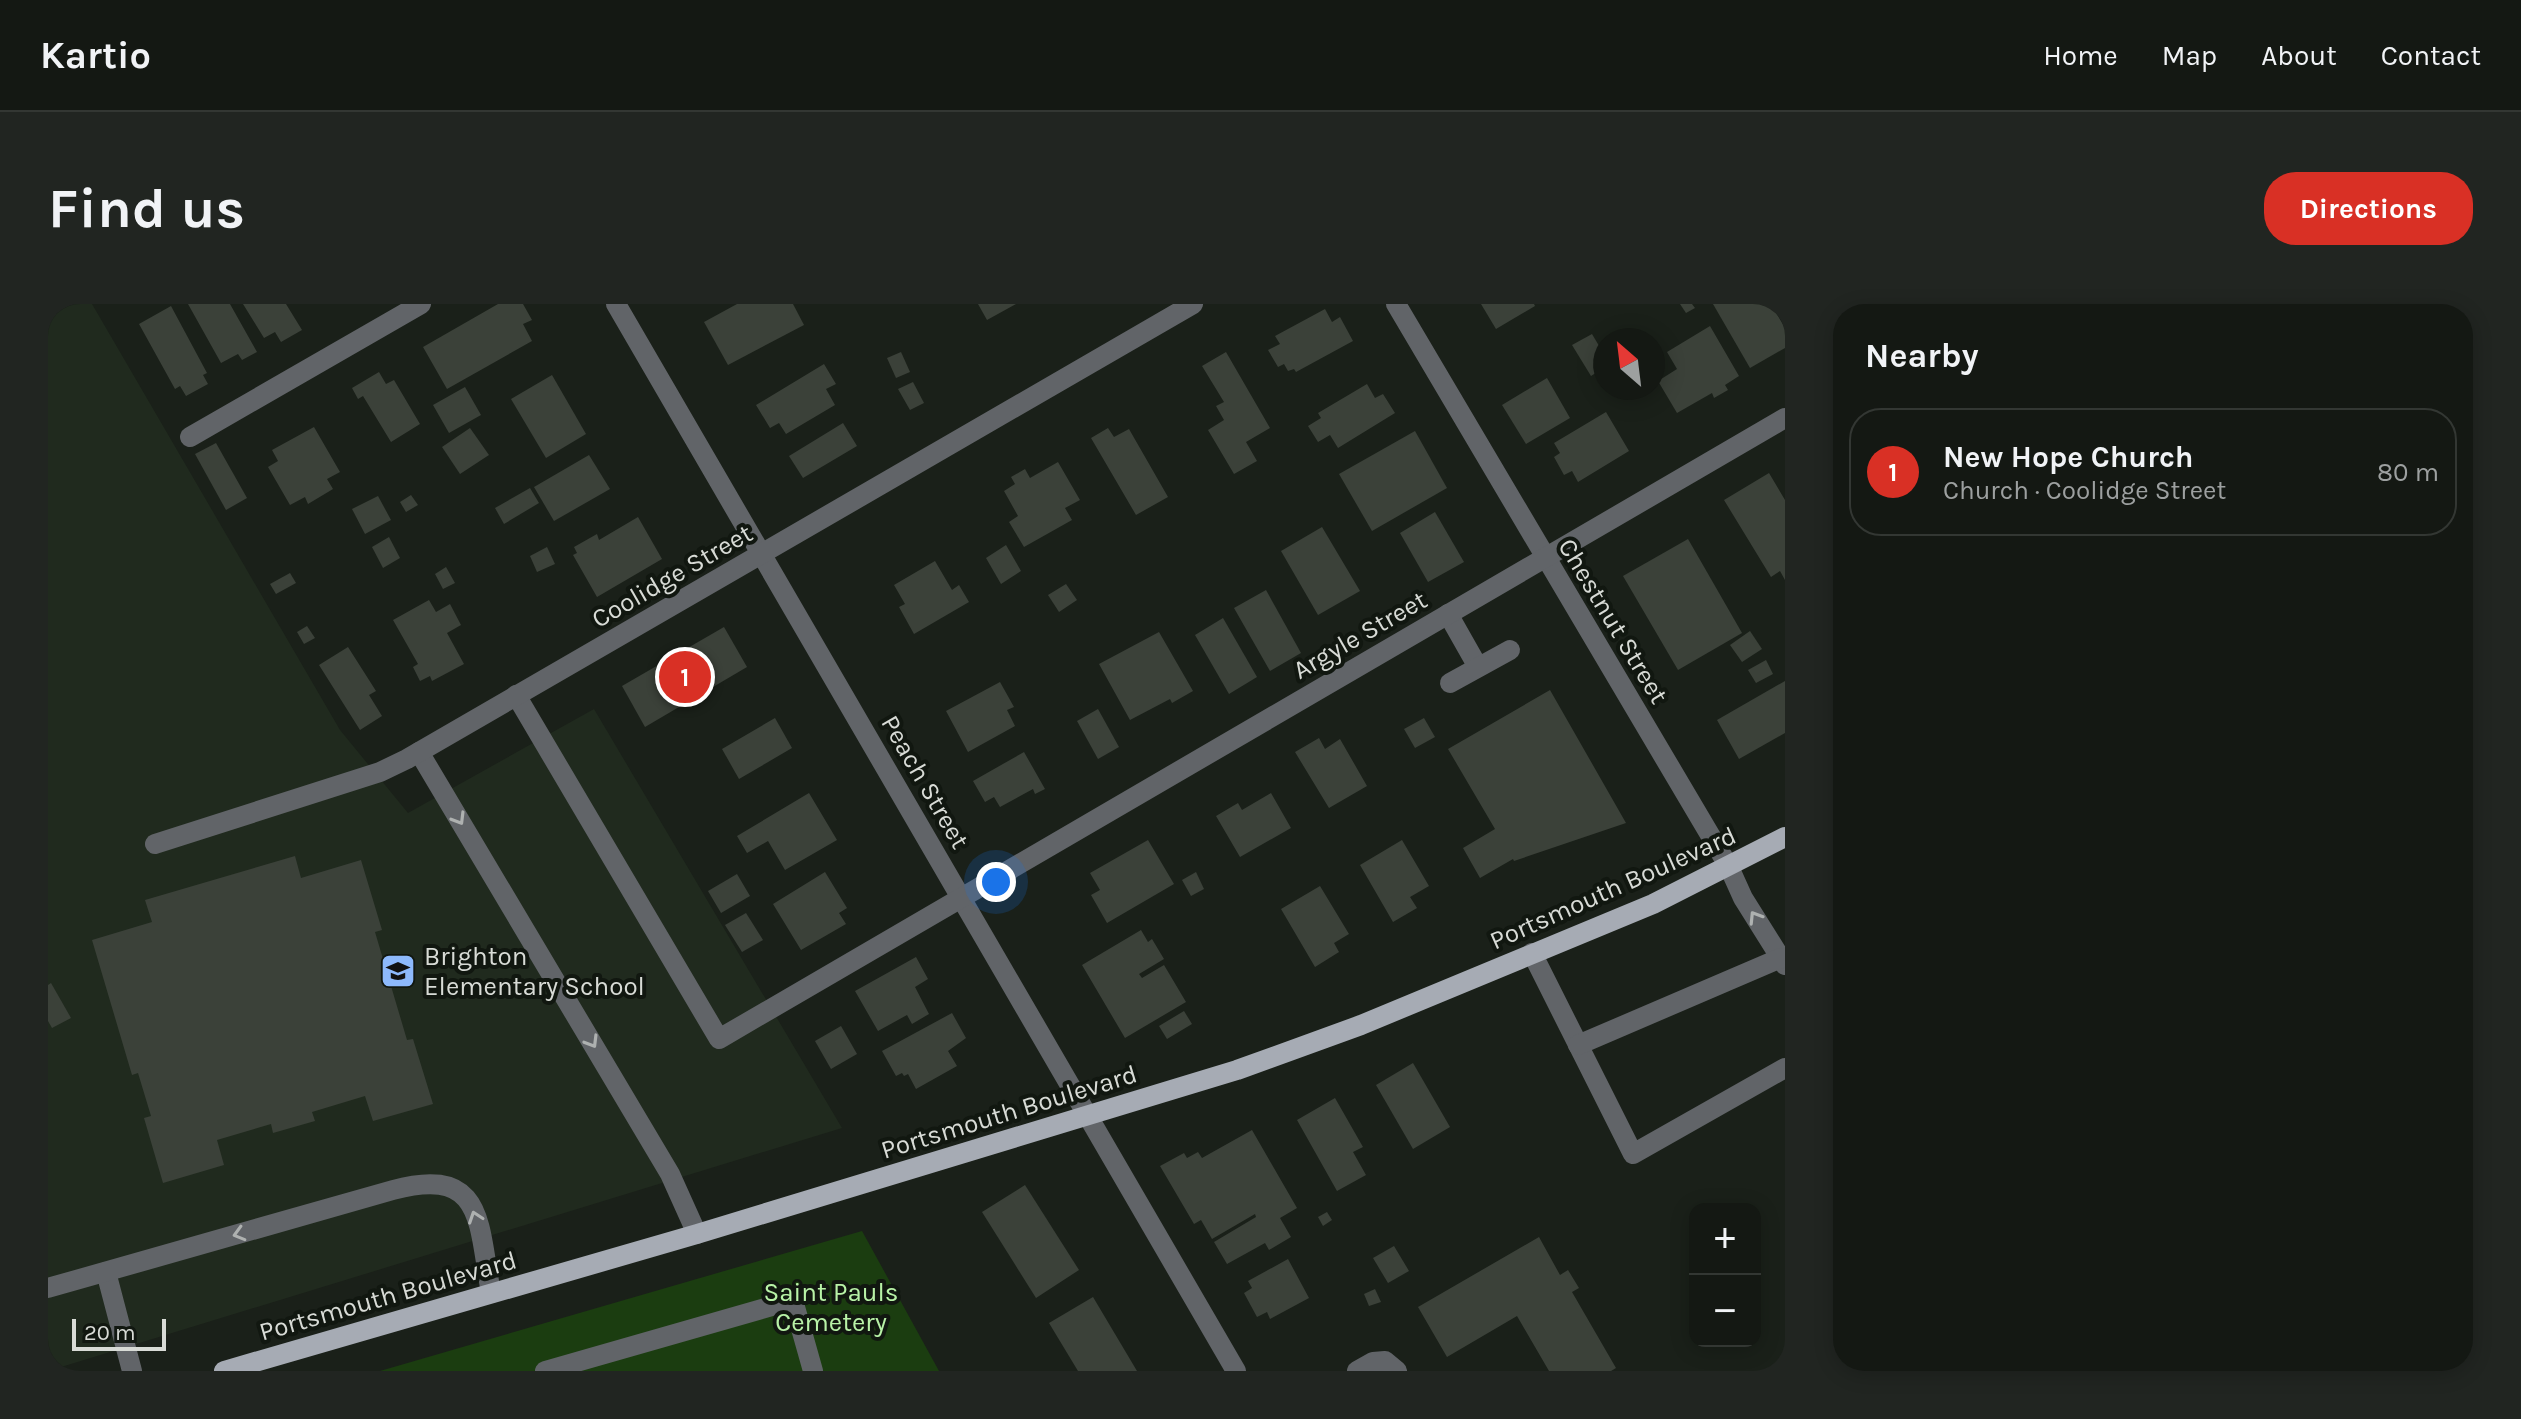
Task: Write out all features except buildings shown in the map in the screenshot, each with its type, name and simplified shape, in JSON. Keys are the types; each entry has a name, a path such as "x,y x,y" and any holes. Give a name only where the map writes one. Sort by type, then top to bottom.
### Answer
{"main road":[{"name":"Portsmouth Boulevard","path":"224,1371 697,1234 1237,1070 1319,1040 1653,904 1785,837"}],"street":[{"path":"190,437 421,304"},
{"name":"Peach Street","path":"616,304 1236,1371"},
{"name":"Coolidge Street","path":"155,844 380,772 419,752 1193,304"},
{"name":"Chestnut Street","path":"1396,304 1729,867 1743,898 1783,961"},
{"name":"Argyle Street","path":"516,695 719,1039 1785,418"},
{"path":"1448,614 1478,667"},
{"path":"1450,683 1510,650"},
{"path":"419,752 670,1174 697,1234"},
{"path":"1532,953 1633,1154 1785,1068"},
{"path":"1578,1045 1783,961"},
{"path":"48,1288 393,1190 434,1182 467,1196 479,1227 491,1293"},
{"path":"106,1272 132,1371"},
{"path":"545,1371 793,1300 813,1371"},
{"path":"1357,1371 1373,1362 1385,1361 1397,1371"}],"shaded area":[{"name":"Brighton Elementary School","path":"48,304 92,304 340,730 408,813 594,709 842,1128 48,1371"}],"green space":[{"name":"Saint Pauls Cemetery","path":"862,1231 939,1371 380,1371"}],"place":[{"name":"New Hope Church","path":"685,677"},
{"name":"Brighton Elementary School","path":"398,971"}]}
